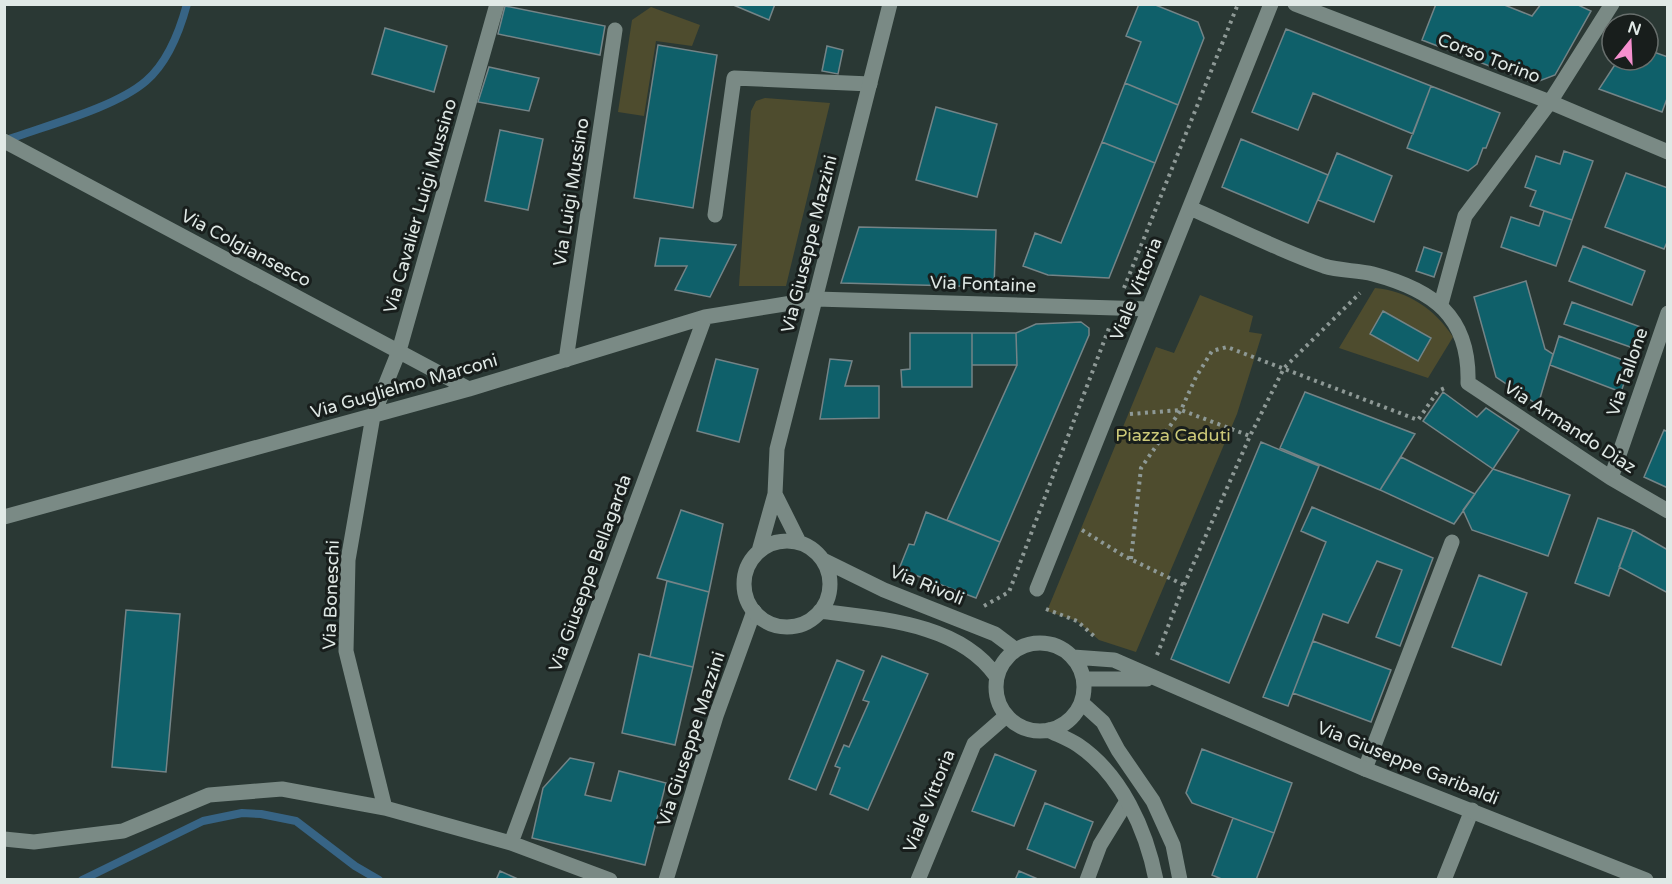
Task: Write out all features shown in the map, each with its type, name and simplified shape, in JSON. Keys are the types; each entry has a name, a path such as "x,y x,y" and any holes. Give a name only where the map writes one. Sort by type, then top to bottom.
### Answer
{"street":[{"name":"Via Cavalier Luigi Mussino","path":"373,416 399,351 497,4"},
{"name":"Via Giuseppe Mazzini","path":"759,551 775,494 777,449 890,4"},
{"name":"Viale Vittoria","path":"1037,589 1271,4"},
{"name":"Corso Torino","path":"1295,4 1550,102 1668,152"},
{"path":"1190,208 1325,266 1378,276 1408,286 1441,304 1465,216 1550,102 1612,4"},
{"name":"Via Luigi Mussino","path":"566,360 615,30"},
{"path":"715,215 734,78 870,84"},
{"name":"Via Colgiansesco","path":"10,144 469,389"},
{"name":"Via Guglielmo Marconi","path":"4,517 469,389 705,317 816,299"},
{"name":"Via Fontaine","path":"816,299 1149,309"},
{"name":"Via Armando Diaz","path":"1441,304 1461,337 1468,365 1468,382 1611,478 1668,511"},
{"name":"Via Tallone","path":"1611,478 1668,313"},
{"name":"Via Giuseppe Bellagarda","path":"511,843 705,317"},
{"name":"Via Boneschi","path":"373,416 348,560 346,651 385,808"},
{"name":"Via Giuseppe Mazzini","path":"775,494 799,542"},
{"path":"799,542 813,549 823,560 830,583 828,598 820,611 810,620 798,625 782,626 766,622 754,611 747,599 744,584 749,565 759,551 774,543 799,542"},
{"path":"1365,769 1452,542"},
{"name":"Via Rivoli","path":"823,560 884,590 995,634 1015,649"},
{"name":"Via Giuseppe Mazzini","path":"666,879 716,716 754,611"},
{"path":"820,611 876,618 959,641 985,660 996,676"},
{"path":"1043,642 1064,649 1073,657 1084,680 1082,703 1069,720 1048,730 1035,731 1022,727 1006,716 997,699 996,676 1000,666 1015,649 1043,642"},
{"name":"Via Giuseppe Garibaldi","path":"1073,657 1114,660 1365,769 1646,879"},
{"name":"Via Giuseppe Garibaldi","path":"1084,680 1158,680"},
{"path":"1082,703 1103,723 1118,750 1154,801 1173,845 1180,879"},
{"name":"Viale Vittoria","path":"918,879 974,744 1006,716"},
{"path":"1048,730 1077,744 1101,764 1134,812 1151,856 1156,879"},
{"path":"4,839 34,842 123,831 209,795 282,789 385,808 511,843 610,879"},
{"path":"1087,879 1100,845 1127,801"},
{"path":"1444,879 1472,810"}],"path":[{"path":"1146,654 1157,655 1184,585 1250,436 1284,368 1378,276"},
{"path":"1131,559 1141,468 1181,410 1212,351 1227,347 1418,420 1438,391"},
{"path":"1106,416 1181,410 1250,436"},
{"path":"1064,518 1131,559 1184,585"},
{"path":"1037,589 1047,611 1077,621 1099,640"}],"green space":[{"path":"651,7 700,25 692,46 656,41 644,116 618,112 632,20"},
{"path":"765,98 830,103 786,286 739,286 751,111 756,101"},
{"path":"1375,288 1399,293 1420,303 1438,318 1453,337 1428,378 1339,348"},
{"name":"Piazza Caduti","path":"1200,295 1253,316 1249,332 1262,334 1237,414 1136,652 1099,640 1077,621 1047,611 1156,347 1174,353"}],"building":[{"path":"731,4 775,4 769,20"},
{"path":"1139,4 1153,4 1198,22 1204,38 1178,105 1125,83 1141,42 1126,36"},
{"path":"1436,4 1502,4 1532,16 1541,4 1576,4 1591,11 1555,75 1534,83 1422,40"},
{"path":"505,6 605,26 600,55 498,34"},
{"path":"385,28 447,46 434,92 372,74"},
{"path":"1286,29 1431,86 1413,134 1313,93 1298,130 1252,112"},
{"path":"658,45 717,55 693,208 634,198"},
{"path":"827,46 843,50 838,74 822,71"},
{"path":"1660,54 1668,57 1668,96 1662,112 1599,89 1610,72 1660,72"},
{"path":"489,67 539,78 529,111 478,102"},
{"path":"1125,83 1178,105 1155,163 1102,142"},
{"path":"1431,86 1500,113 1486,148 1483,148 1477,164 1468,171 1407,148"},
{"path":"936,107 997,124 977,197 916,180"},
{"path":"500,130 543,139 528,210 485,201"},
{"path":"1241,139 1328,175 1308,223 1222,187"},
{"path":"1102,142 1155,163 1109,278 1048,275 1023,266 1035,233 1061,243"},
{"path":"1564,151 1593,161 1572,220 1530,206 1536,191 1525,187 1536,156 1560,164"},
{"path":"1337,153 1392,176 1374,222 1318,200"},
{"path":"1626,173 1668,188 1668,240 1664,249 1605,227"},
{"path":"1544,211 1572,220 1556,266 1501,247 1511,217 1539,226"},
{"path":"859,227 996,230 994,287 841,283"},
{"path":"660,238 736,245 710,297 675,290 687,266 655,266"},
{"path":"1583,246 1645,271 1632,305 1569,281"},
{"path":"1424,247 1442,253 1434,277 1416,271"},
{"path":"1526,281 1545,349 1553,354 1538,405 1496,377 1474,297"},
{"path":"1572,302 1646,329 1639,350 1564,324"},
{"path":"1383,311 1431,338 1418,361 1370,334"},
{"path":"1081,322 1089,328 1089,335 1000,542 947,520 1017,365 1016,333 1036,324"},
{"path":"910,333 972,333 972,387 902,387 901,370 910,369"},
{"path":"972,333 1016,333 1017,365 972,365"},
{"path":"1559,336 1631,363 1621,392 1550,365"},
{"path":"716,359 758,369 739,442 697,431"},
{"path":"830,359 852,361 845,386 879,386 879,418 820,419"},
{"path":"1305,392 1415,434 1380,490 1280,448"},
{"path":"1443,392 1477,417 1486,408 1519,430 1493,469 1423,421"},
{"path":"1664,430 1668,432 1668,488 1644,477"},
{"path":"1261,442 1319,466 1229,683 1171,659"},
{"path":"1401,457 1475,494 1454,524 1380,490"},
{"path":"1493,469 1570,495 1548,556 1472,530 1463,510"},
{"path":"1312,507 1433,558 1400,646 1376,637 1402,570 1377,561 1348,623 1323,614 1288,706 1263,697 1326,542 1301,531"},
{"path":"681,510 723,524 709,592 657,578"},
{"path":"926,512 1000,542 976,598 899,569 909,544 914,545"},
{"path":"1598,518 1633,530 1609,596 1575,583"},
{"path":"1633,530 1668,550 1668,593 1619,567"},
{"path":"1479,575 1527,593 1501,665 1452,647"},
{"path":"667,581 709,592 693,667 650,657"},
{"path":"126,610 180,614 166,772 112,767"},
{"path":"1313,641 1391,670 1371,722 1293,693"},
{"path":"639,654 693,667 675,745 622,733"},
{"path":"882,656 928,674 868,810 830,794 840,768 835,766 844,745 849,747 869,702 863,700"},
{"path":"837,660 864,671 816,790 789,779"},
{"path":"1202,749 1292,783 1274,833 1192,803 1186,793"},
{"path":"995,754 1036,771 1014,826 972,811"},
{"path":"570,758 594,763 585,795 611,801 619,771 666,783 645,865 532,838 543,788"},
{"path":"1045,803 1093,822 1075,868 1027,849"},
{"path":"1233,818 1274,833 1256,880 1224,880 1212,875"},
{"path":"500,871 520,880 496,880"},
{"path":"1019,871 1040,880 1015,880"}],"waterway":[{"path":"4,141 78,116 133,91 154,74 166,56 181,24 187,4"},
{"path":"82,880 203,821 242,813 296,821 355,866 379,880"}]}
